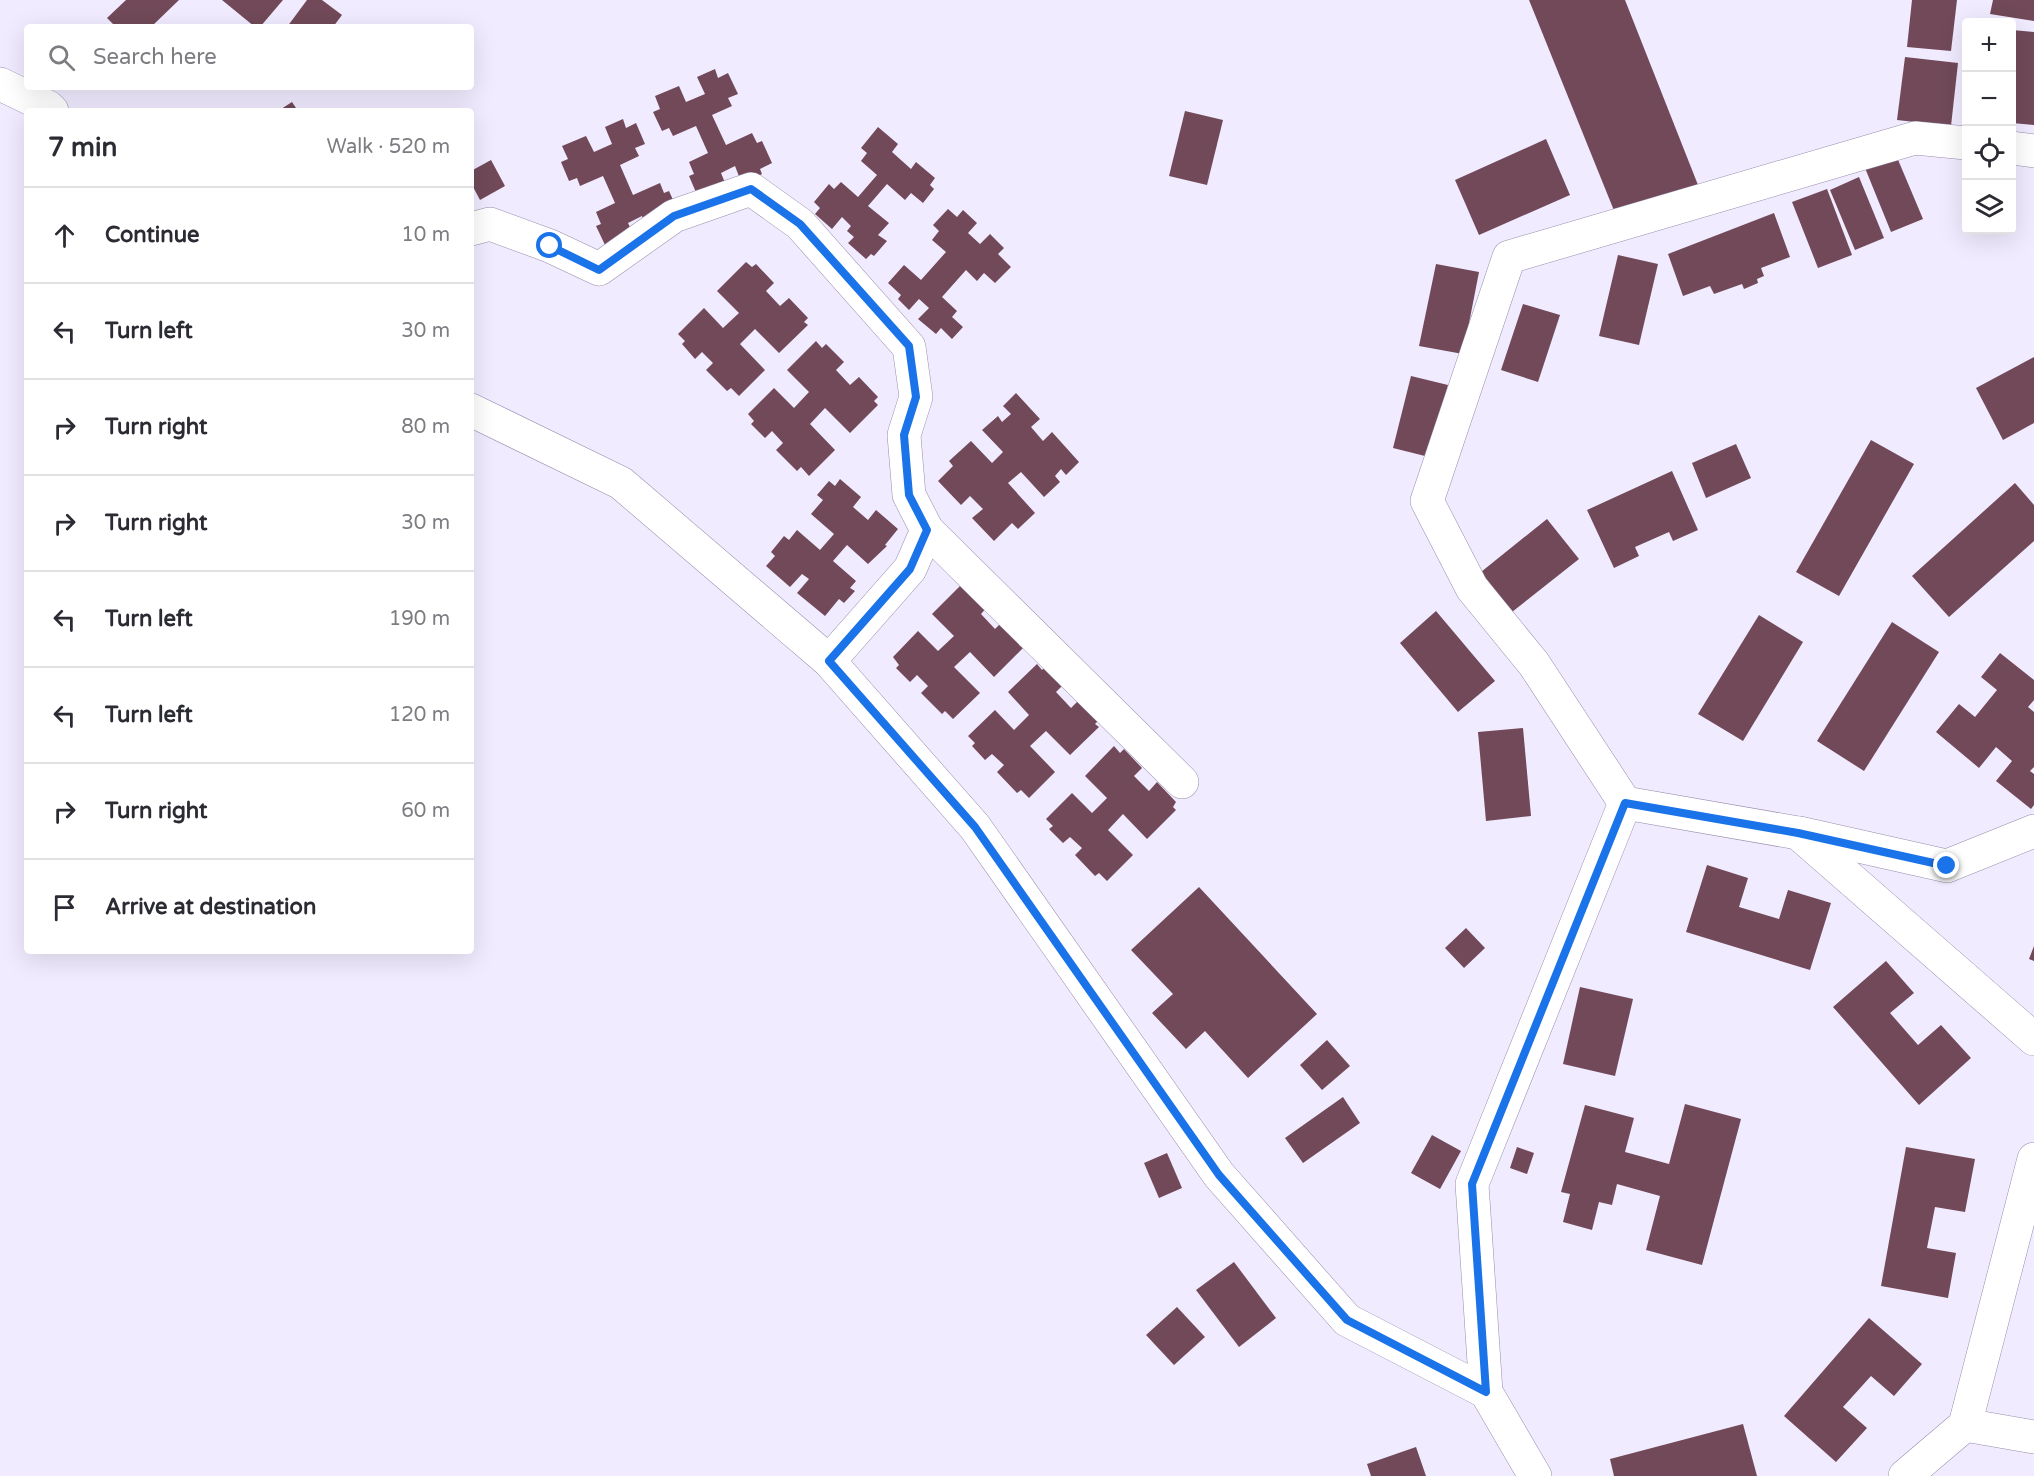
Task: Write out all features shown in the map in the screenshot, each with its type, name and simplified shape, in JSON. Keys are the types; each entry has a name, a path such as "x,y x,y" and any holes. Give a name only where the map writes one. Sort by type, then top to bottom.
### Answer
{"street":[{"path":"0,84 49,108"},
{"path":"1962,143 1915,138 1509,257 1427,501 1472,588 1534,664 1625,803 1798,833 1947,866 2034,831"},
{"path":"2016,149 2034,151"},
{"path":"474,227 490,224 550,246 599,270 674,216 751,189 800,224 909,346 916,397 904,435 909,495 927,530 1182,782"},
{"path":"474,411 621,483 829,661 975,827 1219,1175 1347,1320 1486,1392"},
{"path":"829,661 910,569 927,530"},
{"path":"1535,1476 1486,1392 1472,1184 1625,803"},
{"path":"1798,833 2034,1039"},
{"path":"1905,1476 1965,1425 2034,1160"},
{"path":"1965,1425 2034,1437"}],"building":[{"path":"126,0 179,0 154,24 113,24 107,18"},
{"path":"222,0 283,0 263,24 251,24"},
{"path":"307,0 322,0 342,15 335,24 289,24"},
{"path":"1529,0 1625,0 1698,185 1617,218"},
{"path":"1912,0 1957,0 1951,51 1907,47"},
{"path":"1993,0 2034,0 2034,21 1990,14"},
{"path":"2016,30 2034,32 2034,125 2016,123"},
{"path":"1905,57 1958,63 1951,126 1897,120"},
{"path":"715,69 718,78 728,73 738,94 728,98 732,106 712,115 726,145 752,133 757,143 762,141 772,163 760,169 762,174 742,184 735,166 721,173 728,190 698,197 689,176 694,174 689,162 708,153 696,126 673,136 669,128 662,131 653,112 660,109 655,96 679,86 686,102 705,94 697,77"},
{"path":"292,102 296,108 283,108"},
{"path":"1185,111 1223,120 1207,185 1169,176"},
{"path":"623,119 626,128 636,123 645,144 635,148 639,156 620,165 633,195 660,183 664,193 669,191 679,213 649,233 642,216 628,223 636,240 606,247 596,226 601,224 596,212 615,203 603,176 580,186 577,178 569,181 561,162 568,159 562,146 586,136 594,152 612,144 605,127"},
{"path":"878,127 898,144 892,152 911,169 916,162 935,178 930,185 934,189 923,203 911,193 905,200 887,184 868,206 889,223 878,235 887,241 874,256 871,254 866,259 848,243 854,237 847,231 851,226 842,217 832,229 815,214 820,208 814,202 829,184 834,189 841,182 858,197 877,175 861,161 867,153 861,148"},
{"path":"1546,139 1570,195 1479,235 1455,180"},
{"path":"1896,155 1923,219 1891,232 1865,168"},
{"path":"491,160 505,186 480,200 474,189 474,169"},
{"path":"1859,177 1884,238 1855,250 1830,190"},
{"path":"1827,189 1852,255 1818,268 1792,202"},
{"path":"948,209 957,217 963,210 977,223 968,233 980,244 990,234 1004,248 998,254 1011,267 995,283 984,273 977,281 966,270 942,297 957,311 952,317 963,327 952,339 941,328 936,334 918,319 929,308 919,299 909,310 898,299 901,295 888,283 904,265 921,280 946,252 932,240 939,231 933,225"},
{"path":"1774,213 1790,257 1761,268 1764,276 1757,279 1758,283 1744,289 1742,284 1714,294 1710,286 1683,296 1668,254"},
{"path":"1618,255 1658,264 1639,345 1599,336"},
{"path":"746,262 752,267 756,264 774,283 766,291 780,306 789,298 808,318 804,322 808,325 779,353 755,329 740,344 765,370 739,396 731,388 727,391 706,370 713,363 702,352 695,359 682,344 685,341 678,334 704,308 723,328 739,313 717,291"},
{"path":"1436,264 1479,272 1463,354 1419,346"},
{"path":"1523,304 1560,315 1538,382 1501,370"},
{"path":"816,341 822,348 826,344 844,362 836,370 850,385 859,377 878,397 874,401 878,405 850,433 825,408 810,424 835,450 809,476 801,467 797,471 776,450 783,443 772,431 765,438 751,424 754,421 748,414 774,388 794,408 809,392 787,370"},
{"path":"2034,357 2034,423 2003,440 1976,388"},
{"path":"1411,376 1448,385 1429,457 1393,448"},
{"path":"1016,393 1040,419 1031,427 1043,441 1052,432 1079,462 1066,475 1061,469 1055,476 1060,482 1044,497 1021,472 1008,483 1035,513 1018,529 1012,523 994,541 972,518 983,509 970,496 961,505 938,481 953,466 949,461 971,441 992,463 1003,452 982,430 998,416 1002,422 1011,414 1003,406"},
{"path":"1871,440 1914,464 1839,596 1796,572"},
{"path":"1736,444 1751,478 1706,498 1692,463"},
{"path":"1672,471 1698,530 1673,541 1669,532 1635,547 1639,556 1614,568 1587,510"},
{"path":"840,479 861,497 853,507 868,520 876,510 898,529 885,545 887,546 868,564 847,545 833,561 856,581 850,588 855,591 844,603 839,599 825,616 797,593 809,579 802,574 790,587 766,566 775,556 771,552 784,536 789,540 797,530 820,550 834,534 811,514 823,500 817,495 829,481 835,486"},
{"path":"2015,483 2034,505 2034,541 1949,617 1912,576"},
{"path":"1547,519 1579,559 1512,612 1481,572"},
{"path":"961,585 988,606 981,614 995,629 1003,621 1023,641 1019,645 1023,648 994,677 970,652 954,667 980,693 953,719 945,711 942,714 921,693 928,686 917,675 910,682 896,668 899,665 893,657 918,631 938,651 954,636 932,614"},
{"path":"1436,611 1495,681 1458,712 1400,643"},
{"path":"1759,615 1803,642 1743,741 1698,714"},
{"path":"1892,622 1939,652 1864,771 1817,741"},
{"path":"2000,653 2034,680 2034,700 2028,707 2034,712 2034,767 2030,771 2034,774 2034,805 2031,809 1996,781 2012,761 1996,747 1979,768 1936,732 1959,704 1975,717 1997,690 1981,677"},
{"path":"1037,664 1042,670 1046,666 1064,684 1056,692 1071,708 1079,700 1099,720 1095,724 1099,727 1070,755 1046,731 1030,746 1055,772 1029,798 1021,790 1017,793 997,772 1004,765 992,754 985,760 972,746 975,743 968,736 995,710 1014,730 1029,715 1008,692"},
{"path":"1523,728 1531,816 1486,821 1478,732"},
{"path":"1114,746 1120,753 1124,749 1142,768 1134,776 1149,791 1157,782 1176,802 1173,807 1176,810 1147,839 1123,814 1108,830 1133,855 1107,881 1099,873 1095,876 1075,855 1082,848 1070,837 1063,843 1049,829 1053,826 1046,819 1072,793 1092,813 1107,798 1085,776"},
{"path":"1707,865 1748,878 1739,907 1779,919 1788,890 1831,903 1810,970 1686,932"},
{"path":"1199,887 1317,1014 1248,1078 1205,1031 1186,1049 1152,1013 1173,994 1131,950"},
{"path":"1466,928 1485,948 1464,968 1445,948"},
{"path":"2034,946 2034,961 2029,959"},
{"path":"1886,961 1914,993 1890,1013 1918,1045 1941,1025 1971,1058 1919,1105 1833,1007"},
{"path":"1580,987 1633,999 1615,1076 1563,1064"},
{"path":"1327,1040 1350,1066 1322,1090 1300,1065"},
{"path":"1343,1097 1360,1123 1303,1163 1285,1138"},
{"path":"1685,1104 1741,1119 1702,1265 1646,1250 1660,1196 1617,1184 1612,1205 1599,1202 1592,1230 1563,1222 1570,1194 1561,1192 1585,1105 1634,1118 1625,1152 1669,1164"},
{"path":"1432,1135 1461,1151 1440,1189 1411,1173"},
{"path":"1517,1147 1534,1153 1527,1174 1510,1168"},
{"path":"1906,1147 1975,1159 1965,1212 1935,1207 1927,1248 1956,1253 1948,1298 1881,1286"},
{"path":"1167,1153 1182,1188 1159,1198 1144,1163"},
{"path":"1234,1262 1276,1318 1239,1347 1196,1290"},
{"path":"1177,1307 1205,1337 1174,1365 1146,1335"},
{"path":"1869,1318 1922,1364 1894,1396 1871,1376 1843,1407 1867,1428 1836,1462 1784,1416"},
{"path":"1743,1424 1757,1476 1614,1476 1610,1459"},
{"path":"1416,1447 1426,1476 1371,1476 1367,1464"}],"route":[{"path":"550,246 599,270 674,216 751,189 800,224 909,346 916,397 904,435 909,495 927,530 910,569 829,661 975,827 1219,1175 1347,1320 1486,1392 1472,1184 1625,803 1798,833 1947,866"}]}
